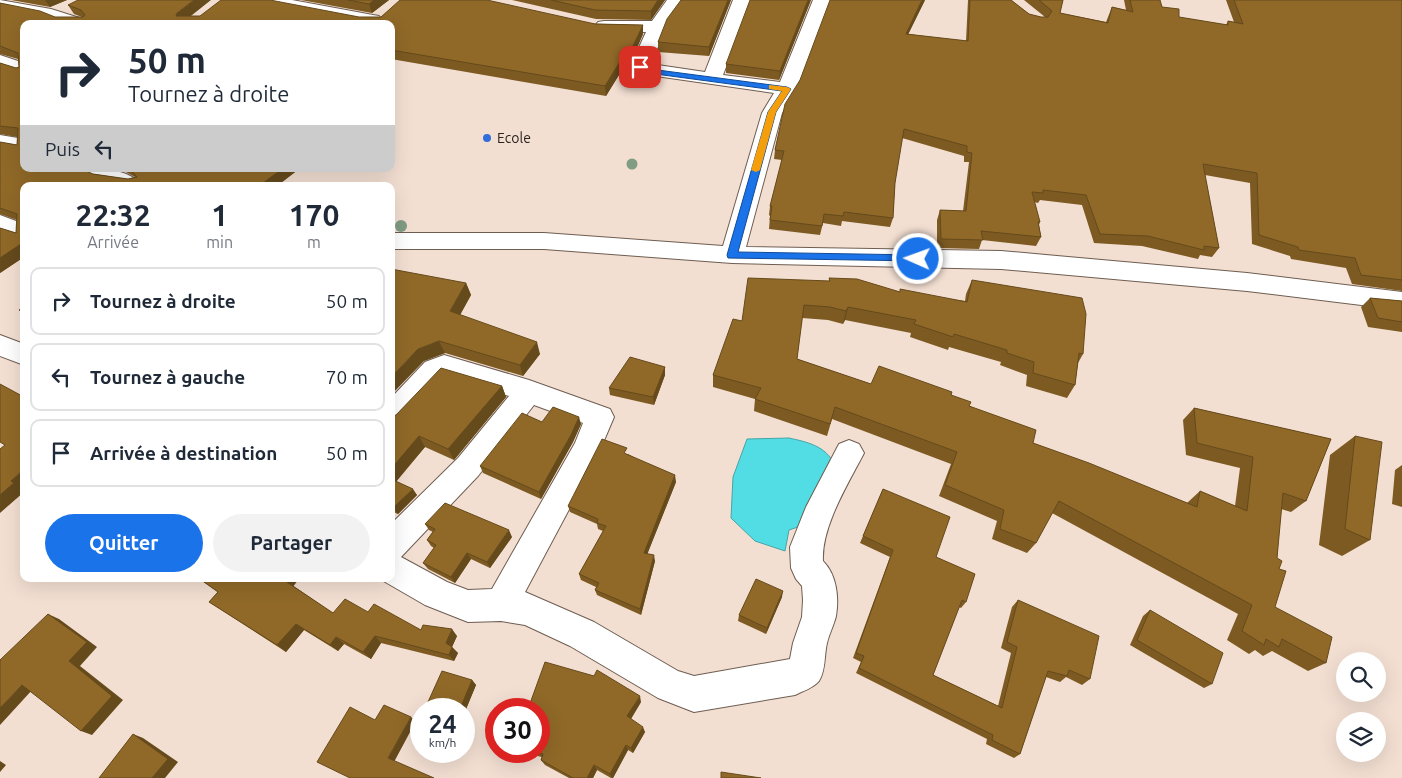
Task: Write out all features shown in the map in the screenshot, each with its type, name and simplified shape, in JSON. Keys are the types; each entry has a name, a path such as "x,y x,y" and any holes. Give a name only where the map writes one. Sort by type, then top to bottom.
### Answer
{"street":[{"path":"263,0 290,2 378,20"},
{"path":"676,0 658,27 640,67 642,69 787,89"},
{"path":"712,79 742,0"},
{"path":"732,255 772,112 787,89 822,0"},
{"path":"0,4 51,14 68,20"},
{"path":"51,14 77,5"},
{"path":"0,23 23,10"},
{"path":"586,24 596,26 658,27"},
{"path":"0,61 20,68"},
{"path":"100,172 122,182"},
{"path":"0,222 20,231"},
{"path":"395,241 544,241 732,255 1001,260 1247,282 1402,301"},
{"path":"0,345 20,353"},
{"path":"395,413 435,370 444,366 529,391 600,417 587,448 501,605"},
{"path":"395,542 468,467 529,391"},
{"path":"395,570 437,594 468,606 501,605 527,609 582,634 670,686 694,694 795,677 806,670 810,643 819,617 818,579 807,568 806,547 818,517 849,453"}],"water":[{"path":"789,438 809,443 821,449 831,458 834,464 801,526 789,530 785,551 755,541 731,518 733,477 747,439"}],"building":[{"path":"78,0 194,0 177,13 176,16 200,16 221,0 270,0 359,17 381,17 400,0 487,0 595,24 643,25 632,48 629,47 605,86 395,51 395,20 20,20 20,172 89,172 128,179 137,177 133,172 278,172 264,182 20,182 20,245 0,258 0,228 16,233 17,214 0,208 0,142 17,145 18,128 0,126 0,63 16,68 19,67 18,53 0,46 0,3 40,11 55,17 83,17 85,15 81,10 68,5"},
{"path":"348,0 374,0 369,4"},
{"path":"551,0 658,0 651,11 595,10"},
{"path":"681,0 728,0 709,47 658,42 667,19"},
{"path":"750,0 808,0 780,71 726,64"},
{"path":"830,0 922,0 906,34 968,41 970,0 1011,0 1029,14 1048,17 1052,11 1039,0 1063,0 1060,13 1108,23 1112,7 1133,12 1130,0 1160,0 1162,7 1179,9 1179,17 1228,25 1228,21 1243,24 1234,0 1402,0 1402,280 1361,275 1355,258 1299,250 1298,247 1259,235 1257,173 1203,164 1219,248 1204,246 1204,250 1148,236 1100,234 1086,195 1043,190 1043,193 1032,192 1040,222 1038,222 1041,237 981,231 983,240 941,239 940,210 966,211 972,153 967,152 967,146 904,129 895,183 893,218 844,212 843,216 824,214 822,226 770,220 772,206 770,206 784,151 775,150 785,104 800,80"},
{"path":"395,270 466,283 450,311 537,342 520,365 439,341 418,349 395,373"},
{"path":"748,278 830,281 829,278 857,279 900,292 900,289 967,302 972,280 1082,298 1086,314 1083,354 1079,353 1075,385 1033,373 1034,362 1007,353 1007,350 954,334 953,337 914,324 916,320 848,307 846,311 830,307 804,305 797,359 871,384 879,366 952,392 951,395 971,402 969,406 1036,430 1033,443 1089,463 1197,507 1200,491 1247,511 1253,457 1197,443 1194,408 1331,439 1306,501 1283,493 1277,558 1282,561 1279,569 1286,571 1275,607 1332,637 1326,663 1282,639 1279,647 1266,639 1264,645 1242,631 1252,605 1059,501 1036,543 1000,529 1004,510 945,485 957,452 835,407 830,424 755,399 761,388 713,375 733,319 742,321"},
{"path":"1370,298 1402,301 1402,322 1378,318"},
{"path":"630,357 665,367 653,397 609,388"},
{"path":"441,368 502,386 448,449 419,436 395,464 396,415"},
{"path":"0,384 20,395 20,473 11,481 14,483 0,495 0,449 5,445 0,442"},
{"path":"553,407 579,417 539,492 480,466 522,413 542,422"},
{"path":"1355,436 1382,442 1370,540 1345,529"},
{"path":"602,439 627,448 624,453 675,475 644,553 654,555 640,609 595,590 599,583 579,574 606,526 597,523 598,519 568,506"},
{"path":"395,481 413,489 395,506"},
{"path":"883,489 950,517 936,557 975,574 966,602 962,600 933,675 1002,708 1017,647 1007,642 1018,600 1099,636 1090,679 1069,670 1067,676 1048,671 1020,754 992,740 993,735 859,668 864,656 856,653 893,550 863,536"},
{"path":"445,503 509,530 487,562 467,553 451,577 423,563 436,545 427,540 435,529 425,524"},
{"path":"756,579 783,591 767,628 739,615"},
{"path":"204,582 287,582 333,613 345,599 368,612 374,604 421,630 423,625 452,629 446,643 452,647 449,655 375,636 363,652 336,637 330,645 296,624 277,645 209,602 218,592"},
{"path":"1150,610 1223,653 1212,684 1137,640"},
{"path":"48,614 87,642 69,661 112,696 81,731 22,685 0,708 0,660"},
{"path":"545,662 594,676 597,670 640,696 627,716 643,727 631,748 626,745 610,774 594,765 587,778 573,778 546,763 550,763 550,698 532,698"},
{"path":"442,671 472,680 465,698 430,698"},
{"path":"384,705 410,717 388,758 434,778 350,778 317,762 350,707 375,720"},
{"path":"133,734 168,759 152,778 99,778"},
{"path":"721,772 761,778 721,778"}],"slow traffic":[{"path":"756,170 772,112 787,89 772,87"}],"place":[{"name":"Ecole","path":"487,138"}],"route":[{"path":"640,67 648,71 787,89 772,112 732,255 918,259"}]}
